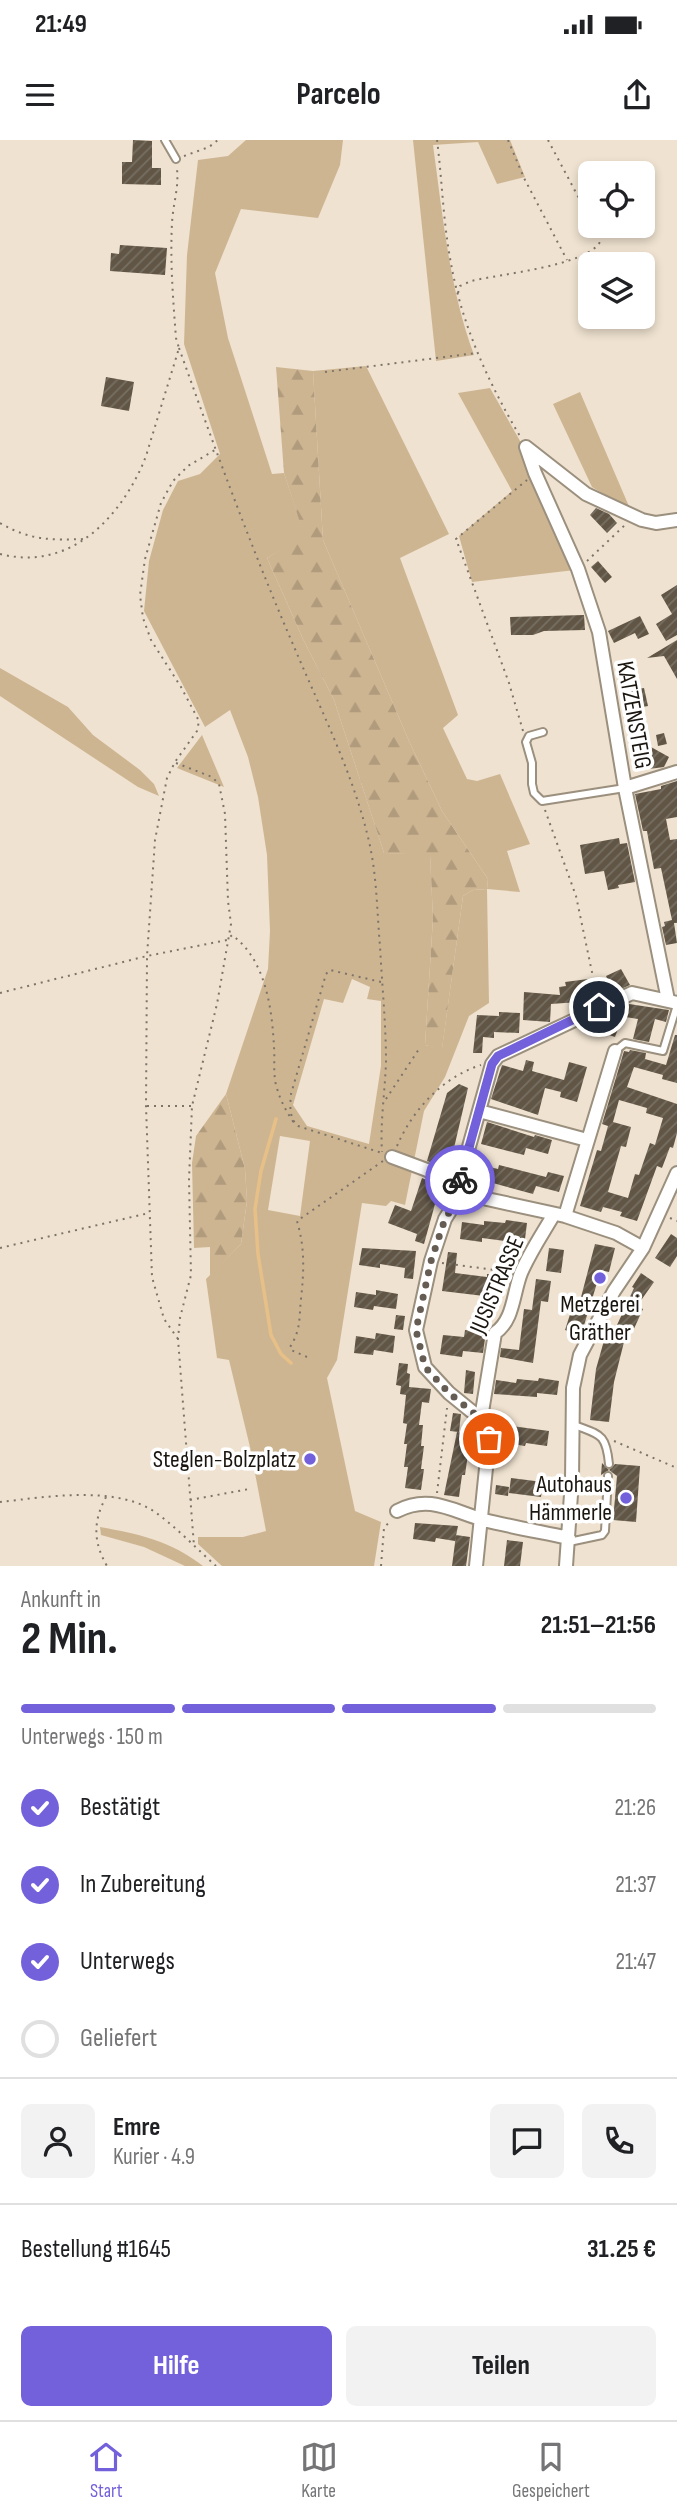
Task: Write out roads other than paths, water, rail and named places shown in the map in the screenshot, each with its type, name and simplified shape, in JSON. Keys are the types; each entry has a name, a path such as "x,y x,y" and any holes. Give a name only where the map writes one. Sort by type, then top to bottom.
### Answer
{"street":[{"name":"KATZENSTEIG","path":"674,1003 625,788 599,632 578,569 526,447 586,494 656,523 677,520"},
{"path":"625,788 677,772"},
{"path":"476,1566 489,1439 486,1423 449,1393 425,1367 416,1330 431,1261 445,1219 463,1190 460,1179 492,1064 498,1056 632,993 674,1003"},
{"name":"JUSISTRASSE","path":"481,1418 495,1333 502,1328 509,1315 521,1274 560,1215 615,1051"},
{"path":"479,1111 587,1140"},
{"path":"390,1154 487,1199 560,1215 616,1233 643,1248"},
{"path":"566,1566 573,1388 580,1355 614,1291 643,1248 677,1173"},
{"path":"397,1511 409,1505 436,1504 481,1519 569,1540"}],"lane":[{"path":"165,140 176,159"},
{"path":"543,732 529,736 526,742 533,763 531,784 534,793 542,801 625,788"},
{"path":"615,1051 625,1044 663,1051 674,1003"},
{"path":"571,1424 600,1435 608,1445 609,1464"},
{"path":"569,1540 602,1535 605,1531 608,1476"}],"waterway":[{"path":"276,1119 261,1171 255,1209 258,1254 271,1335 281,1354 291,1363"}],"place":[{"name":"Metzgerei Gräther","path":"600,1278"},
{"name":"Steglen-Bolzplatz","path":"310,1459"},
{"name":"Autohaus Hämmerle","path":"626,1498"}]}
